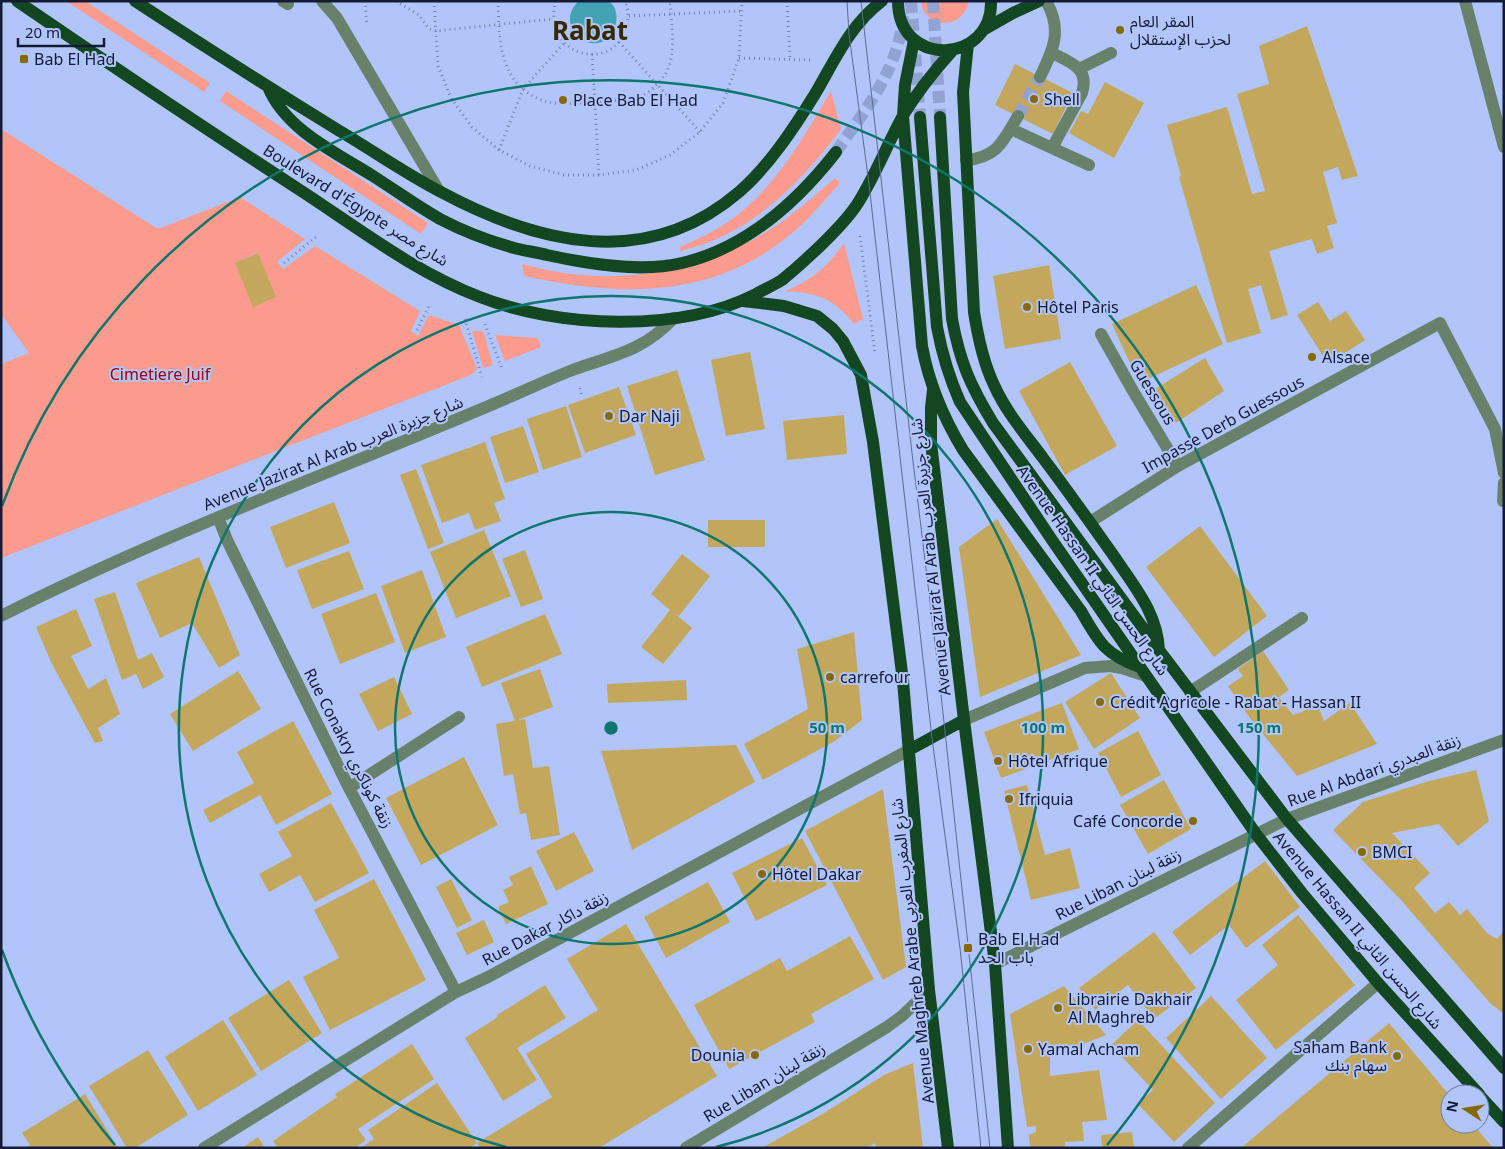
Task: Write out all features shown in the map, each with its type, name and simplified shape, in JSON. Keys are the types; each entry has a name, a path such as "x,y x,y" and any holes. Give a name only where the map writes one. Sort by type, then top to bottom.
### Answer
{"main road":[{"name":"Boulevard d'Égypte شارع مصر","path":"17,1 171,106 401,257 427,272 478,297 506,306 566,318 617,322 674,318 709,311 742,301 780,282 854,208 879,167 903,116 926,81 953,50"},
{"path":"135,1 268,87 439,191 482,212 527,229 554,236 582,240 639,240 666,234 693,223 718,208 740,191 760,170 797,122 849,34 863,17 882,1"},
{"path":"898,1 898,12 902,23 914,40 933,50 953,50 968,44 976,38 989,20 991,1"},
{"path":"983,30 1013,12 1039,1"},
{"path":"914,40 907,70 903,116 922,346 933,390 948,424 963,450 1080,611 1096,638 1116,656 1143,671"},
{"path":"968,44 963,92 974,312 978,338 985,363 995,387 1008,409 1090,522 1148,607 1156,628 1158,650"},
{"path":"268,87 277,105 298,127 440,218 490,240 514,248 594,264 634,267 660,266 682,263 709,255 732,244 772,218 820,173 836,152"},
{"name":"Avenue Hassan II شارع الحسن الثاني","path":"920,117 938,327 943,356 960,402 978,431 1256,834 1302,893 1378,983 1469,1084"},
{"name":"Avenue Hassan II شارع الحسن الثاني","path":"940,118 950,292 958,347 964,368 975,393 993,422 1158,650 1287,819 1503,1065"},
{"path":"742,301 784,306 817,316 833,329 843,341 861,375 874,452 903,681 909,750 964,720 995,964 1008,1148"},
{"name":"Avenue Jazirat Al Arab شارع جزيرة العرب","path":"933,390 931,443 964,720"},
{"name":"Avenue Maghreb Arabe شارع المغرب العربي","path":"909,750 929,990 948,1148"},
{"name":"Avenue Hassan II شارع الحسن الثاني","path":"1490,1107 1504,1122"}],"street":[{"path":"322,1 337,18 439,191"},
{"path":"1040,77 1052,53 1056,30 1054,19 1046,1"},
{"path":"1465,1 1504,147"},
{"path":"1079,68 1111,52"},
{"path":"1052,53 1079,68 1084,76 1085,85 1052,148"},
{"path":"966,160 977,159 995,150 1002,143 1018,116"},
{"path":"1010,129 1089,165"},
{"name":"Avenue Jazirat Al Arab شارع جزيرة العرب","path":"1,616 64,584 218,517 452,422 574,370 623,354 651,339 674,318"},
{"name":"Impasse Derb Guessous","path":"1090,522 1178,466 1440,323 1495,429 1504,473"},
{"name":"Guessous","path":"1101,334 1133,392 1178,466"},
{"path":"1503,501 1504,483"},
{"name":"Rue Conakry زنقة كوناكري","path":"218,517 226,540 349,788 456,992"},
{"path":"1190,692 1302,618"},
{"path":"964,720 1085,668 1110,666 1143,671"},
{"path":"349,788 459,717"},
{"name":"Rue Al Abdari زنقة العبدري","path":"1256,834 1287,819 1504,740"},
{"name":"Rue Dakar زنقة داكار","path":"204,1148 456,992 488,977 909,750"},
{"name":"Rue Liban زنقة لبنان","path":"995,964 1256,834"},
{"path":"1188,1148 1378,983"},
{"name":"Rue Liban زنقة لبنان","path":"686,1148 887,1027 902,1016 929,990"}],"path":[{"path":"396,1 419,15 429,29 436,31 553,19"},
{"path":"434,1 438,66 451,98 472,127 499,150 530,166 564,175 599,175 636,170 670,155 700,132 723,104 739,58 742,1"},
{"path":"498,1 500,37 507,67 514,79 523,89 535,97 561,104 632,99 646,93 658,84 666,72 671,58 670,1"},
{"path":"556,1 553,19 558,36 572,49 592,54 602,53 619,42 628,25 625,1"},
{"path":"787,1 790,60"},
{"path":"628,16 742,11"},
{"path":"619,42 700,132"},
{"path":"499,150 523,89 564,43"},
{"path":"592,54 599,175"},
{"path":"739,58 813,60"},
{"path":"859,233 875,355"},
{"path":"284,263 316,237"},
{"path":"417,330 429,306"},
{"path":"465,319 482,377"},
{"path":"485,324 502,369"}],"green space":[{"path":"66,1 85,1 210,83 204,92"},
{"path":"921,1 969,1 966,11 960,17 944,23 929,17 924,11"},
{"path":"226,91 428,223 421,234 220,101"},
{"path":"831,91 841,129 808,169 771,205 750,220 705,244 680,251 680,247 706,235 731,220 762,193 787,161"},
{"name":"Cimetiere Juif","path":"1,129 158,229 240,197 305,239 277,262 283,269 315,246 420,311 411,331 418,336 429,315 459,325 477,369 471,375 1,558 1,364 29,353 1,314","holes":["258,254 253,306 235,263"]},
{"path":"835,178 840,183 800,226 756,258 725,273 693,283 660,288 627,289 558,283 524,276 522,264 567,274 606,276 654,272 678,268 701,261 724,253 766,232 793,213"},
{"path":"844,243 863,319 854,324 839,308 824,298 806,293 785,291 803,283 818,272 832,259"},
{"path":"472,331 483,331 493,365 483,368"},
{"path":"495,335 538,338 541,347 505,361"}],"shaded area":[{"path":"579,1 607,1 614,7 616,11 615,27 611,35 602,42 584,41 577,36 572,28 570,19 572,10"}],"building":[{"path":"1307,26 1358,176 1342,180 1338,167 1323,172 1337,223 1327,226 1334,248 1317,254 1312,239 1269,251 1288,315 1271,320 1261,285 1248,289 1261,333 1227,343 1179,177 1181,176 1167,125 1227,107 1252,194 1265,191 1237,94 1269,84 1259,46"},
{"name":"Shell","path":"1015,64 1073,93 1053,134 995,105"},
{"path":"1105,82 1144,103 1114,158 1069,133 1081,111 1088,114"},
{"path":"258,253 276,297 253,307 235,263"},
{"name":"Hôtel Paris","path":"1049,265 1061,339 1005,349 993,276"},
{"path":"1196,285 1223,344 1139,383 1112,324"},
{"path":"1318,302 1330,321 1346,311 1365,340 1328,364 1297,315"},
{"path":"750,352 765,429 726,436 711,360"},
{"path":"1205,358 1224,391 1176,423 1155,389"},
{"path":"1070,362 1117,446 1065,475 1019,391"},
{"path":"677,370 705,460 655,475 627,386"},
{"path":"619,387 636,435 585,453 568,405"},
{"path":"566,406 582,457 543,470 527,419"},
{"path":"844,415 847,454 787,460 783,421"},
{"path":"523,426 539,472 505,483 490,437"},
{"path":"485,442 505,499 494,503 501,521 475,530 469,513 442,523 421,465"},
{"path":"416,469 444,543 428,549 400,475"},
{"path":"334,502 350,543 286,568 270,527"},
{"path":"997,519 1081,655 980,697 959,547"},
{"path":"708,520 765,520 765,547 708,547"},
{"path":"1200,526 1267,616 1214,657 1146,567"},
{"path":"484,530 511,596 456,618 430,552"},
{"path":"525,550 543,599 521,607 502,559"},
{"path":"349,551 364,589 312,609 297,570"},
{"path":"682,554 710,576 679,616 674,613 692,628 663,664 641,647 670,610 651,594"},
{"path":"199,557 240,655 219,668 192,623 160,638 136,583"},
{"path":"422,570 446,637 405,653 381,586"},
{"path":"115,592 138,660 152,653 164,677 143,689 136,674 122,680 94,599"},
{"path":"376,593 395,642 340,664 321,614"},
{"path":"76,609 92,646 71,656 88,689 106,678 120,714 98,728 103,741 95,743 52,664 36,627"},
{"path":"545,614 562,654 482,687 466,647"},
{"path":"854,632 862,720 835,741 763,780 744,744 808,709 797,649"},
{"path":"1263,651 1289,690 1279,697 1293,715 1302,712 1312,705 1319,708 1324,721 1350,703 1377,744 1297,776 1250,718 1228,686 1243,676 1238,669"},
{"path":"540,669 553,707 515,721 501,683"},
{"path":"238,671 261,709 193,751 170,714"},
{"path":"1111,673 1140,718 1094,749 1065,702"},
{"path":"394,677 412,714 378,731 359,694"},
{"path":"686,680 687,700 608,703 607,684"},
{"path":"1062,703 1079,749 1001,778 984,732"},
{"path":"525,719 533,768 549,766 560,835 531,840 526,813 520,814 513,774 504,776 496,724"},
{"path":"293,721 332,794 276,825 260,795 210,823 203,810 254,783 237,752"},
{"path":"1138,731 1161,775 1121,797 1098,753"},
{"path":"736,745 755,782 632,850 601,751"},
{"path":"464,757 498,825 421,865 386,798"},
{"path":"1476,770 1489,821 1458,846 1439,824 1392,833 1430,873 1414,888 1435,913 1449,902 1460,915 1467,909 1488,934 1497,939 1504,931 1504,1014 1490,1003 1401,900 1333,830 1363,802 1429,781"},
{"path":"1164,780 1191,829 1148,854 1120,805"},
{"path":"1027,785 1045,855 1070,848 1080,888 1031,900 1004,791"},
{"path":"883,789 906,967 883,980 805,831"},
{"path":"331,803 369,873 315,902 300,875 269,892 259,874 292,856 278,832"},
{"path":"574,832 594,871 556,891 536,851"},
{"path":"802,838 827,885 756,921 732,873"},
{"path":"1265,861 1300,907 1246,948 1229,925 1190,955 1172,932"},
{"path":"531,866 548,904 506,924 498,907 509,902 503,890 513,885 509,877"},
{"path":"374,879 426,980 330,1030 303,977 339,958 314,910"},
{"path":"451,879 472,920 457,928 436,887"},
{"path":"708,882 730,922 666,958 644,917"},
{"path":"1298,915 1355,985 1276,1050 1236,1000 1278,965 1262,945"},
{"path":"484,920 494,942 467,955 456,933"},
{"path":"626,924 717,1076 599,1148 480,1148 477,1143 552,1097 526,1054 598,1010 567,959"},
{"path":"1154,932 1196,988 1154,1019 1128,985 1095,1010 1079,988"},
{"path":"850,936 874,979 811,1014 815,1022 729,1069 694,1005 780,958 787,971"},
{"path":"289,980 322,1033 261,1071 228,1018"},
{"path":"545,985 566,1018 517,1048 537,1080 503,1101 465,1038 498,1017 497,1015"},
{"path":"1064,986 1106,1035 1050,1057 1050,1076 1099,1070 1107,1120 1082,1122 1084,1141 1065,1142 1065,1148 1030,1148 1029,1135 1036,1132 1036,1126 1027,1127 1010,1014"},
{"path":"1211,996 1267,1058 1221,1099 1166,1038"},
{"path":"223,1020 257,1075 198,1111 165,1057"},
{"path":"1138,1020 1215,1103 1174,1142 1138,1104 1153,1090 1111,1045"},
{"path":"1389,1023 1440,1084 1440,1134 1481,1134 1493,1148 1241,1148"},
{"path":"412,1044 434,1079 358,1129 366,1140 355,1148 278,1148 273,1141 337,1097 335,1094"},
{"path":"148,1050 188,1115 135,1148 127,1148 89,1086"},
{"path":"913,1063 923,1148 876,1148 875,1143 867,1148 762,1148 824,1113 884,1075"},
{"path":"437,1083 477,1143 470,1148 361,1148 374,1139 368,1130"},
{"path":"85,1094 118,1148 26,1148 30,1145 22,1133"},
{"path":"1132,1132 1134,1148 1102,1148 1101,1135"},
{"path":"258,1137 265,1148 242,1148"}],"tunnel":[{"path":"911,1 920,117"},
{"path":"933,1 940,117"},
{"path":"836,152 869,104 888,71 895,54 903,16"},
{"path":"1018,116 1040,77"}],"tram line":[{"path":"847,1 849,34 869,184 932,738 960,948 981,1148"},
{"path":"861,1 939,676 990,1148"}],"place":[{"name":"المقر العام لحزب الإستقلال","path":"1120,30"},
{"name":"Bab El Had","path":"24,59"},
{"name":"Shell","path":"1034,99"},
{"name":"Place Bab El Had","path":"563,100"},
{"name":"Hôtel Paris","path":"1027,307"},
{"name":"Alsace","path":"1312,357"},
{"name":"Dar Naji","path":"609,416"},
{"name":"carrefour","path":"830,677"},
{"name":"Crédit Agricole - Rabat - Hassan II","path":"1100,702"},
{"name":"Hôtel Afrique","path":"998,761"},
{"name":"Ifriquia","path":"1009,799"},
{"name":"Café Concorde","path":"1193,821"},
{"name":"BMCI","path":"1362,852"},
{"name":"Hôtel Dakar","path":"762,874"},
{"name":"Bab El Had باب الحد","path":"968,948"},
{"name":"Librairie Dakhair Al Maghreb","path":"1058,1008"},
{"name":"Yamal Acham","path":"1028,1049"},
{"name":"Dounia","path":"755,1055"},
{"name":"Saham Bank سهام بنك","path":"1397,1056"}],"district":[{"name":"Rabat","path":"590,30"}]}
